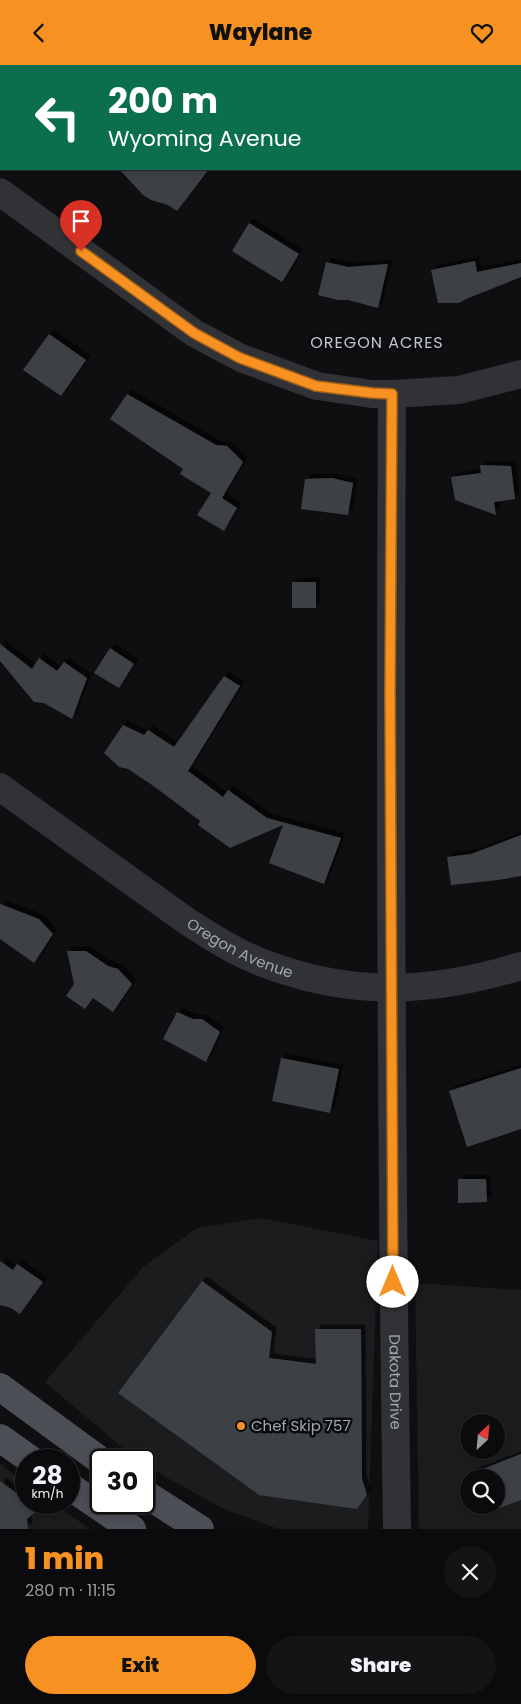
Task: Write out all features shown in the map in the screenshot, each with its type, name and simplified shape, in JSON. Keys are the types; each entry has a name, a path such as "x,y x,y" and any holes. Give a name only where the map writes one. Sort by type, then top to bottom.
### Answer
{"main road":[{"path":"0,1387 90,1453"},
{"path":"0,1438 16,1449"},
{"path":"80,1494 132,1529"},
{"path":"155,1500 200,1529"}],"street":[{"path":"0,192 194,333 240,358 316,386 392,394 459,390 521,374"},
{"name":"Dakota Drive","path":"392,394 390,683 393,1294 397,1529"},
{"name":"Oregon Avenue","path":"0,787 188,922 257,961 304,976 342,984 392,988 442,985 488,976 521,965"}],"shaded area":[{"path":"261,1218 378,1241 368,1529 279,1529 226,1510 155,1471 155,1449 124,1449 45,1382 143,1267 197,1228"},
{"path":"415,1283 521,1290 521,1529 419,1529"},
{"path":"0,1464 15,1475 15,1514 69,1514 90,1529 0,1529"}],"building":[{"path":"120,170 208,170 177,211 168,205 151,200 143,195"},
{"path":"249,223 299,254 282,282 232,251"},
{"path":"475,261 477,272 521,263 521,277 459,303 438,303 431,270"},
{"path":"326,262 348,267 388,264 378,308 318,295"},
{"path":"49,334 86,360 61,396 23,370"},
{"path":"127,394 216,445 227,446 243,462 222,498 237,508 224,531 197,515 211,493 180,474 183,469 110,419"},
{"path":"480,465 511,466 515,499 494,502 496,515 455,500 451,477 481,473"},
{"path":"332,478 353,483 348,515 301,509 305,479"},
{"path":"292,582 316,582 316,608 292,608"},
{"path":"0,644 32,669 39,658 57,671 64,662 87,678 72,719 44,703 34,702 0,661"},
{"path":"110,648 134,664 119,688 94,673"},
{"path":"224,676 240,686 188,771 223,797 228,790 267,818 341,838 324,884 269,863 283,825 230,848 198,825 200,821 155,787 128,769 119,767 104,753 123,725 144,735 148,730 174,747"},
{"path":"521,835 521,876 451,885 447,857 471,854"},
{"path":"0,904 39,919 53,934 34,963 0,939"},
{"path":"67,951 86,951 108,966 118,969 132,984 113,1012 93,998 85,1009 66,996 74,984"},
{"path":"177,1012 193,1019 202,1019 220,1032 206,1062 163,1039"},
{"path":"281,1058 339,1069 330,1113 272,1101"},
{"path":"521,1068 521,1129 467,1147 449,1091"},
{"path":"458,1179 486,1179 487,1202 458,1203"},
{"path":"0,1261 13,1270 17,1264 43,1282 20,1314 11,1308 0,1305"},
{"path":"202,1281 272,1332 269,1358 316,1364 315,1329 361,1329 362,1479 367,1495 357,1509 259,1495 118,1393"},
{"path":"521,1454 521,1500 505,1506 505,1469 483,1469"},
{"path":"0,1481 15,1492 15,1514 33,1514 27,1519 28,1529 0,1529"}],"place":[{"name":"Chef Skip 757","path":"241,1426"}],"district":[{"name":"OREGON ACRES","path":"377,342"}],"route":[{"path":"81,251 194,333 240,358 316,386 392,394 390,693 393,1282"}]}
